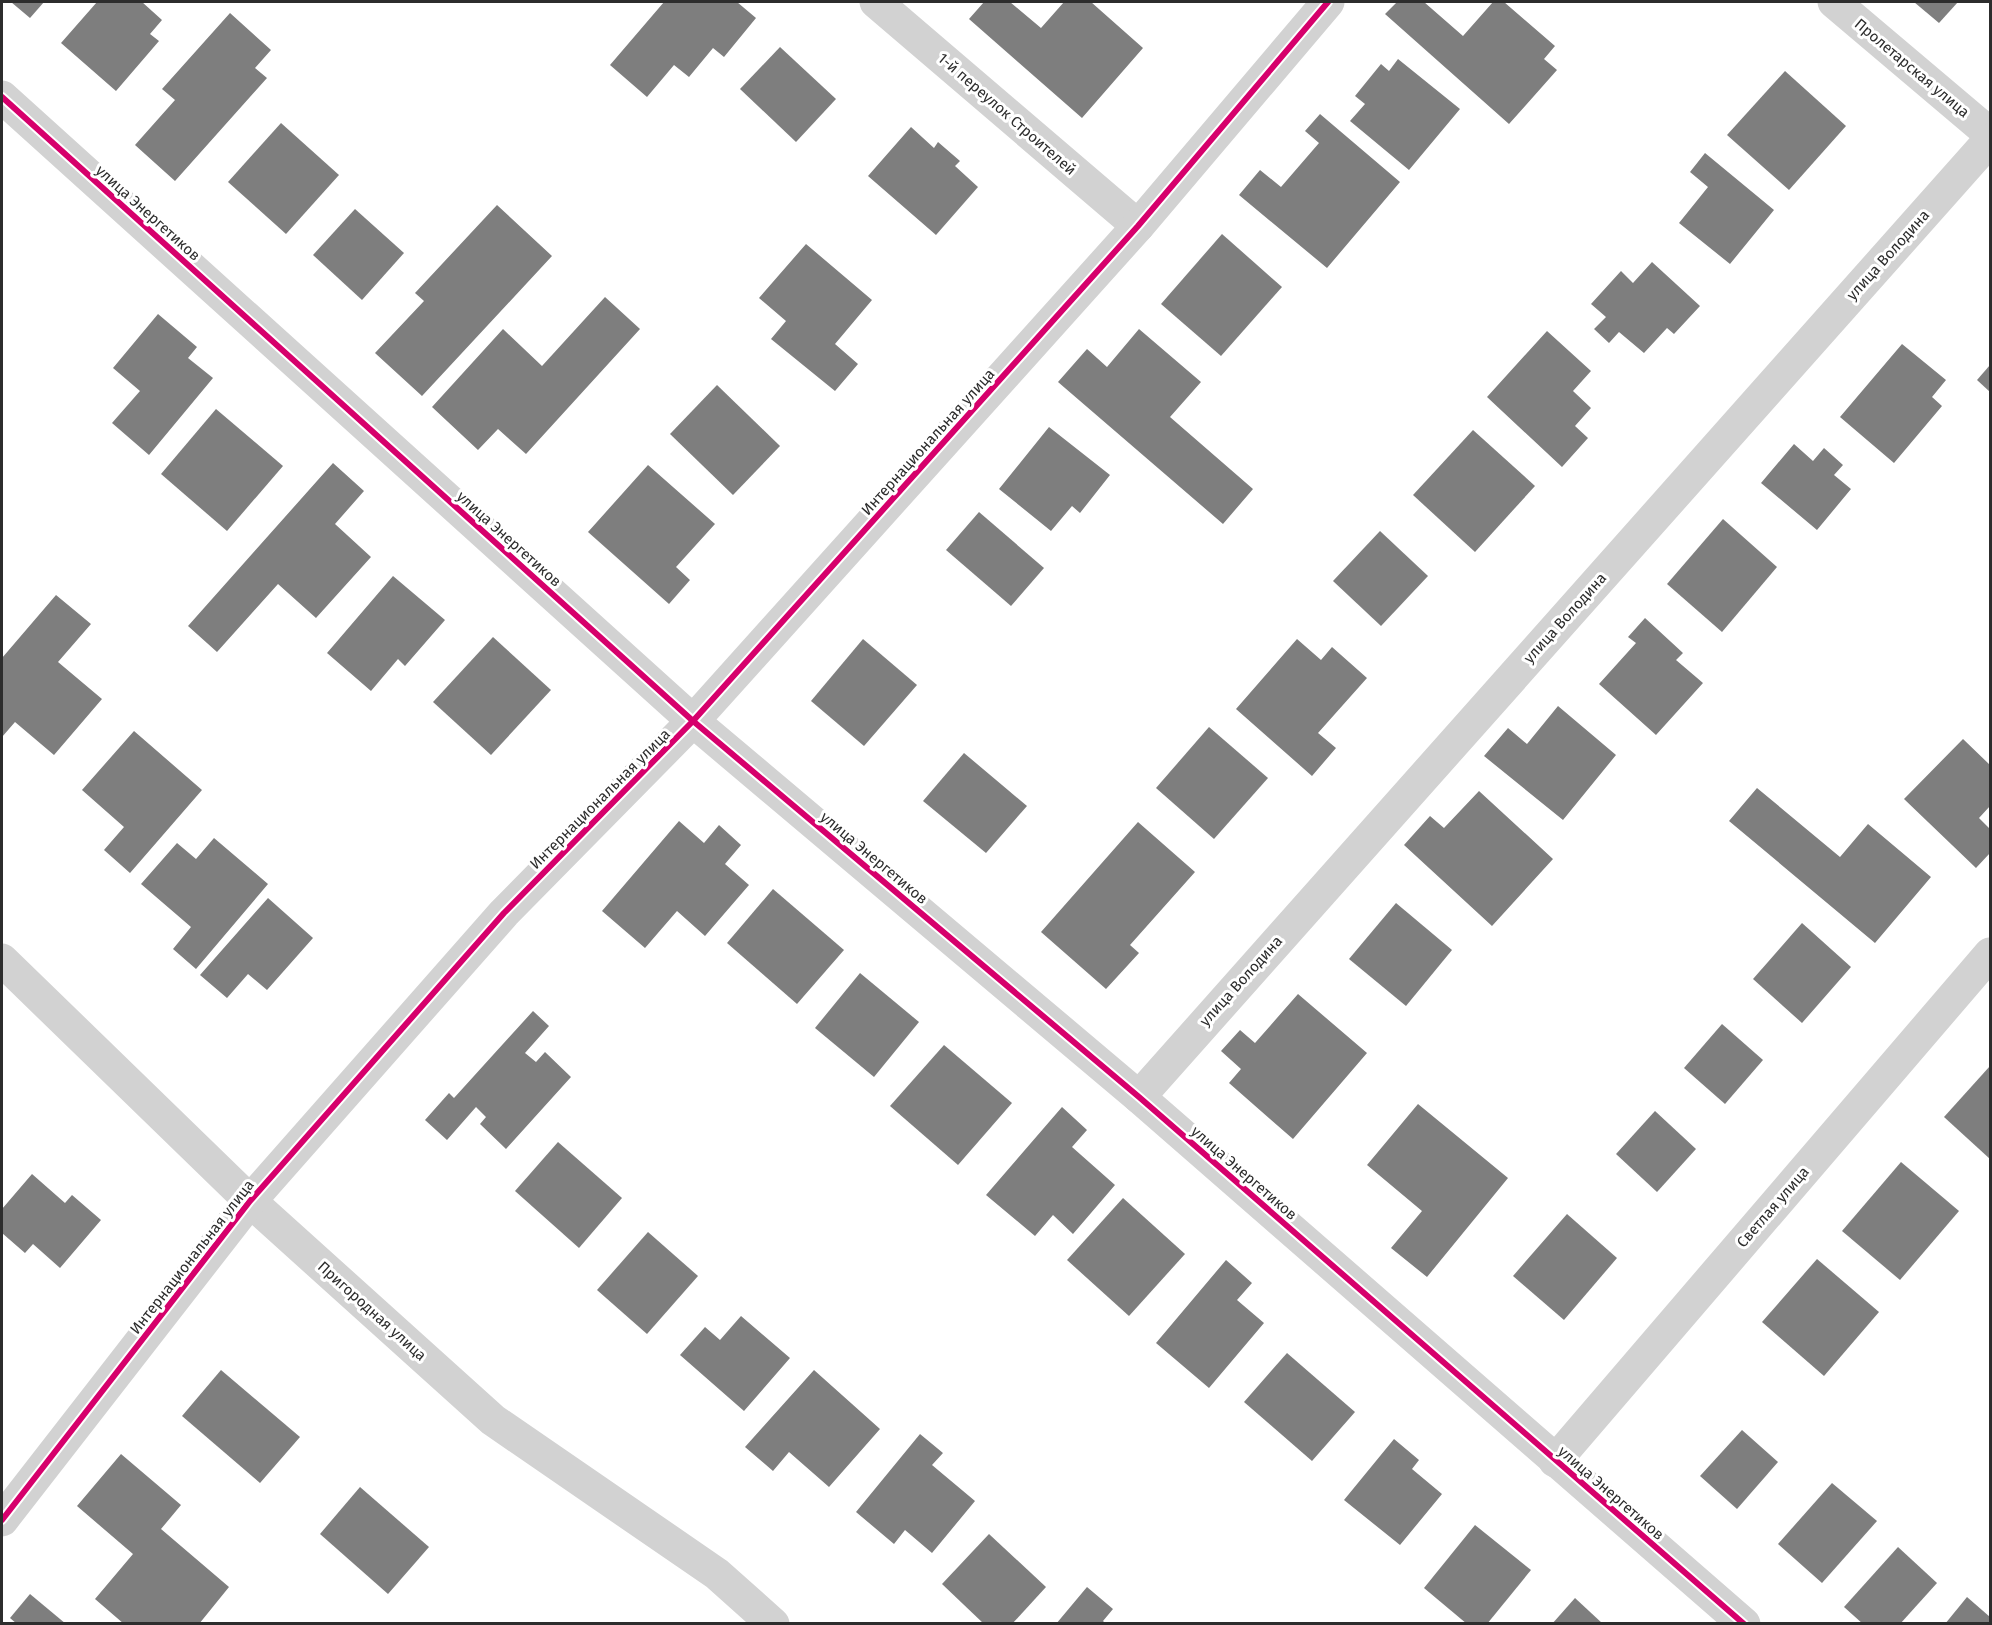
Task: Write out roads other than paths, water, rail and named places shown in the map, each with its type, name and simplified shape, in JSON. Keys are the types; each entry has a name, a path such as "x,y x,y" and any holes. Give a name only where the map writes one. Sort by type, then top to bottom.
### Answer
{"street":[{"name":"1-й переулок Строителей","path":"876,2 1138,226"},
{"name":"Интернациональная улица","path":"2,1520 250,1201 504,913 693,721 1138,226 1328,2"},
{"name":"Пролетарская улица","path":"1834,2 1990,134"},
{"name":"улица Энергетиков","path":"2,98 693,721 1139,1097 1744,1623"},
{"name":"улица Володина","path":"1139,1097 1990,140"},
{"name":"Светлая улица","path":"1555,1461 1990,954"},
{"name":"Пригородная улица","path":"2,960 250,1201 493,1420 717,1574 773,1623"}]}
